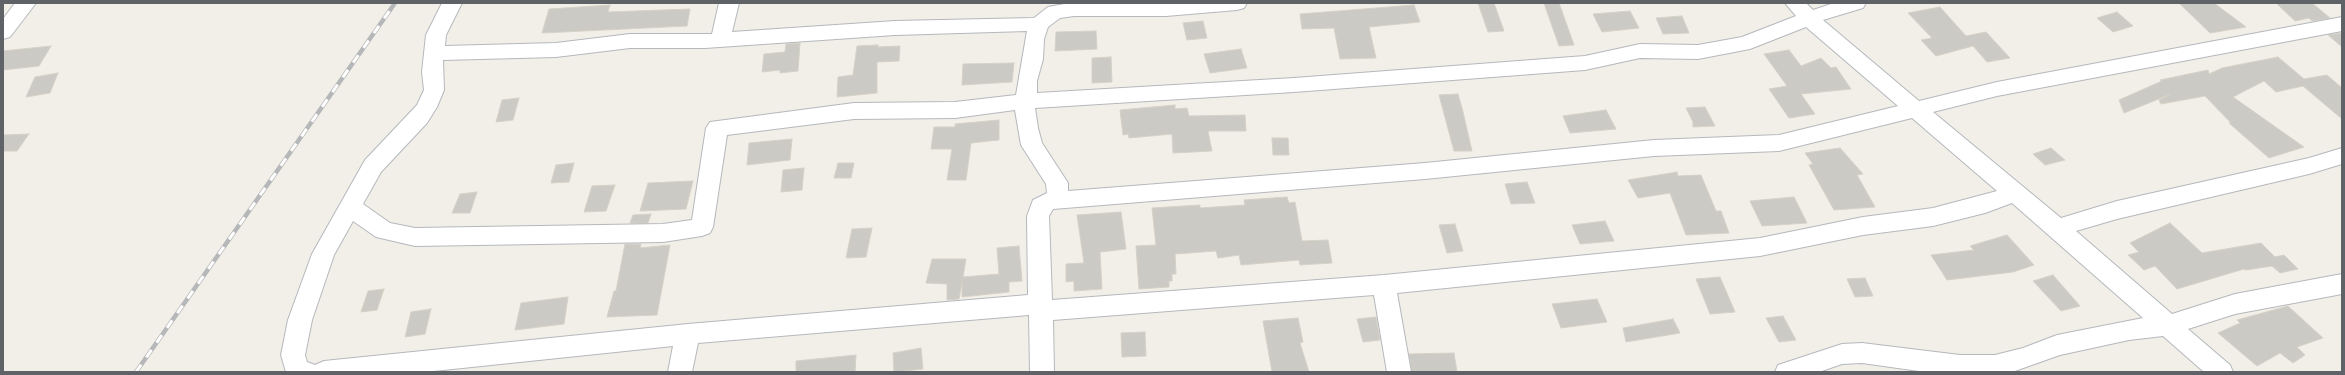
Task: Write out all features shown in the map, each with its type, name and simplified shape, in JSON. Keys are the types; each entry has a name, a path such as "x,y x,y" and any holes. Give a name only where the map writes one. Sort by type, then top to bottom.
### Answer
{"street":[{"path":"3,32 26,3"},
{"path":"306,372 297,369 293,354 300,320 311,294 323,254 373,166 420,118 427,107 434,90 434,54 436,35 452,3"},
{"path":"720,40 729,3"},
{"path":"1058,200 1057,183 1032,145 1027,128 1024,101 1028,91 1026,81 1033,59 1034,38 1039,24 1055,12 1074,9 1166,10 1237,3"},
{"path":"350,206 384,231 415,237 663,233 702,227 717,128 854,111 955,110 1024,101 1294,85 1562,64 1585,62 1640,51 1698,52 1743,44 1765,37 1802,10 1856,3"},
{"path":"1802,10 2057,228 2221,372"},
{"path":"434,54 463,51 556,50 630,41 720,40 895,28 1039,24"},
{"path":"1042,372 1038,216 1041,206 1048,202 1425,171 1654,148 1779,143 1915,108 1997,89 2342,24"},
{"path":"2057,228 2117,210 2309,166 2342,156"},
{"path":"324,372 688,334 1040,308 1384,285 1760,247 1863,226 1933,217 1985,204 2015,193"},
{"path":"1787,372 1842,354 1862,353 1960,366 1996,366 2026,358 2057,345 2129,330 2169,325 2236,304 2342,284"},
{"path":"1384,285 1399,372"},
{"path":"680,372 688,334"}],"building":[{"path":"1478,3 1494,3 1504,31 1488,32"},
{"path":"1544,3 1559,3 1574,45 1559,46"},
{"path":"2179,3 2214,3 2246,27 2210,33"},
{"path":"2276,3 2312,3 2330,18 2312,21 2309,18 2295,21"},
{"path":"610,5 608,12 690,9 687,26 542,33 549,9"},
{"path":"1414,5 1420,22 1369,27 1376,58 1340,59 1334,28 1302,29 1300,14"},
{"path":"1940,7 1966,36 1986,32 2010,58 1987,62 1973,46 1936,56 1921,40 1932,38 1908,13"},
{"path":"1630,11 1639,28 1602,32 1593,14"},
{"path":"2117,12 2133,26 2113,32 2097,18"},
{"path":"1682,16 1689,33 1663,34 1656,18"},
{"path":"1203,21 1207,38 1187,40 1183,23"},
{"path":"1096,31 1097,49 1055,51 1056,32"},
{"path":"2342,33 2342,47 2328,35"},
{"path":"800,43 798,71 780,73 780,70 762,72 764,54 785,52 786,44"},
{"path":"878,45 878,47 900,46 899,61 877,62 877,93 837,97 838,77 853,75 857,46"},
{"path":"51,46 39,66 3,70 3,51"},
{"path":"1241,49 1247,68 1210,73 1204,54"},
{"path":"1789,50 1801,66 1821,58 1831,68 1836,67 1851,89 1801,94 1815,114 1789,118 1769,89 1787,86 1764,54"},
{"path":"1111,57 1112,82 1092,83 1092,58"},
{"path":"2278,57 2304,79 2327,75 2342,88 2342,119 2303,86 2276,92 2264,81 2233,97 2304,147 2269,158 2229,123 2231,123 2205,96 2161,104 2159,100 2171,94 2124,113 2119,100 2162,81 2160,80 2208,70 2209,74 2222,68"},
{"path":"1014,63 1012,82 962,85 963,64"},
{"path":"58,73 50,93 26,97 35,77"},
{"path":"1458,94 1472,151 1454,151 1439,95"},
{"path":"519,98 513,120 496,122 502,100"},
{"path":"1175,105 1175,109 1187,108 1189,116 1245,115 1246,131 1208,131 1212,151 1173,153 1172,134 1129,138 1128,134 1123,135 1120,110"},
{"path":"1705,107 1715,126 1693,127 1693,122 1686,108"},
{"path":"1606,110 1616,129 1570,133 1563,116"},
{"path":"999,120 999,140 971,143 966,180 947,180 952,149 931,149 934,127 955,127 955,124"},
{"path":"29,134 17,151 3,151 3,135"},
{"path":"1272,138 1288,138 1289,155 1273,155"},
{"path":"792,139 790,160 747,165 749,143"},
{"path":"1840,148 1863,174 1857,175 1875,207 1834,210 1809,165 1813,164 1805,153"},
{"path":"2051,148 2065,160 2045,165 2033,154"},
{"path":"574,163 569,182 551,183 556,165"},
{"path":"838,163 854,163 851,178 834,178"},
{"path":"804,168 802,190 781,192 783,170"},
{"path":"1677,172 1678,176 1701,175 1716,211 1721,211 1729,233 1686,235 1670,193 1638,198 1628,180"},
{"path":"693,181 686,209 640,211 648,183"},
{"path":"1527,182 1535,203 1511,204 1505,184"},
{"path":"615,185 606,211 584,212 592,186"},
{"path":"477,192 470,213 452,213 460,194"},
{"path":"1287,197 1289,203 1295,202 1302,241 1328,240 1332,263 1300,265 1299,260 1241,265 1239,255 1218,258 1216,251 1175,254 1176,274 1172,274 1172,281 1169,281 1169,287 1139,289 1136,246 1156,245 1152,208 1200,205 1200,208 1245,205 1244,200"},
{"path":"1794,197 1807,223 1762,226 1750,201"},
{"path":"1121,212 1126,249 1100,252 1102,289 1074,291 1074,281 1066,282 1066,264 1084,263 1077,215"},
{"path":"651,214 648,223 630,223 633,215"},
{"path":"1605,221 1614,241 1580,244 1572,225"},
{"path":"2170,223 2202,253 2261,243 2275,257 2284,255 2298,269 2280,273 2272,266 2246,270 2244,269 2177,289 2155,266 2144,270 2128,255 2139,252 2130,243"},
{"path":"1455,224 1463,251 1447,253 1439,225"},
{"path":"872,228 866,257 846,258 852,229"},
{"path":"2007,235 2034,265 2013,272 1947,280 1931,255 1974,250 1970,246"},
{"path":"625,244 641,244 640,248 670,245 657,315 607,317 614,291 616,291"},
{"path":"1019,246 1022,281 1009,282 1009,292 962,297 962,282 959,299 947,300 947,284 926,283 932,259 966,259 963,277 999,274 997,248"},
{"path":"2053,275 2080,306 2061,311 2033,281"},
{"path":"1720,277 1735,312 1710,314 1696,279"},
{"path":"1865,278 1873,296 1855,297 1847,279"},
{"path":"384,289 377,310 361,312 368,291"},
{"path":"568,297 564,324 515,330 521,303"},
{"path":"1597,299 1607,322 1561,328 1552,304"},
{"path":"2288,306 2323,338 2297,347 2305,355 2293,363 2280,353 2257,366 2218,333 2240,323 2237,320"},
{"path":"431,309 425,334 405,337 411,312"},
{"path":"1783,316 1796,340 1779,342 1766,318"},
{"path":"1376,317 1380,340 1363,342 1357,319"},
{"path":"1298,318 1303,342 1300,343 1309,372 1272,372 1263,321"},
{"path":"1673,319 1680,333 1626,342 1623,328"},
{"path":"1145,332 1146,356 1122,357 1121,333"},
{"path":"921,348 923,369 894,372 893,353"},
{"path":"1454,353 1457,372 1412,372 1409,354"},
{"path":"856,355 855,372 796,372 796,361"}],"railway":[{"path":"136,372 395,3"}]}
